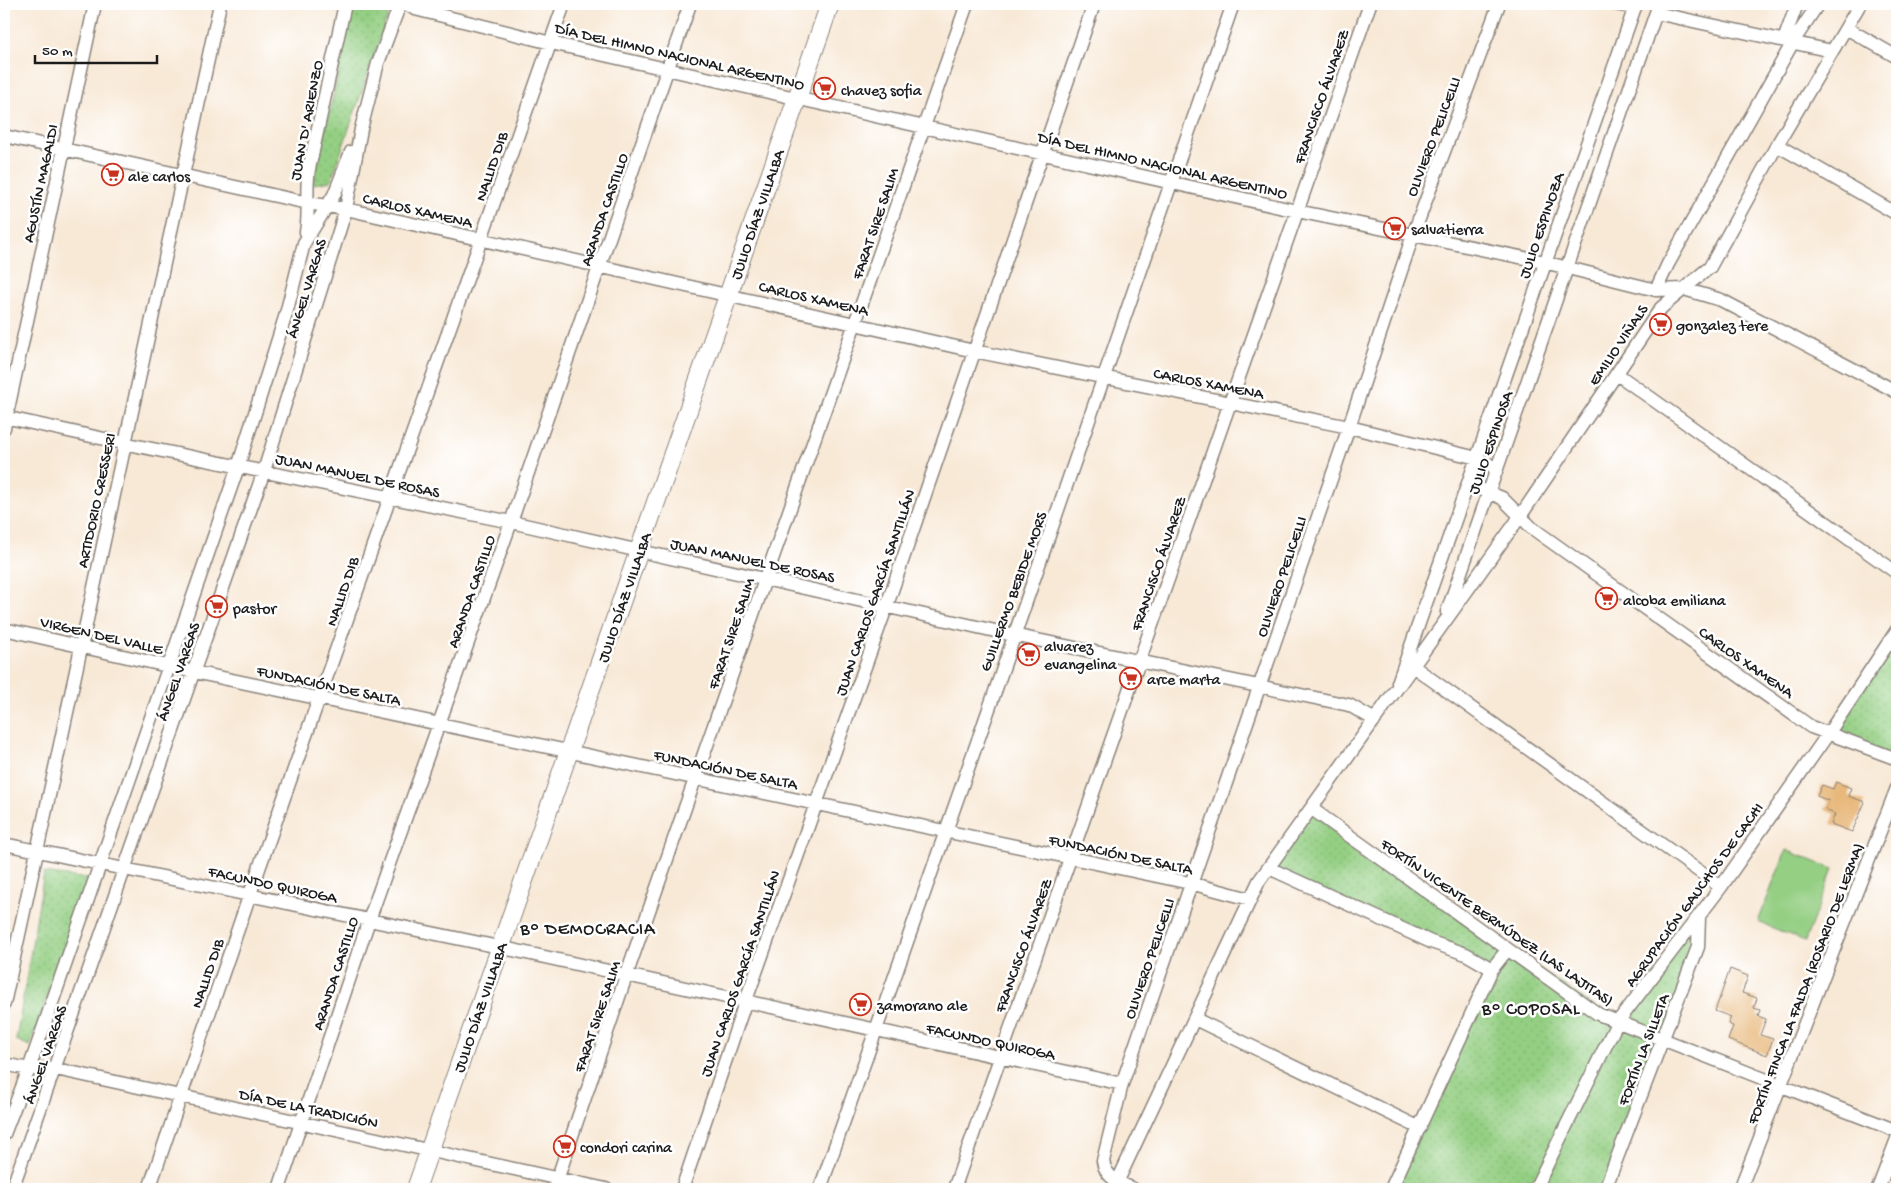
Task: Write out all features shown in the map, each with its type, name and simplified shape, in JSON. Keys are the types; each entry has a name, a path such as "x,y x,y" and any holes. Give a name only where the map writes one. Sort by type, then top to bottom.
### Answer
{"street":[{"name":"AGUSTÍN MAGALDI","path":"4,420 95,4"},
{"name":"ARTIDORIO CRESSERI","path":"4,1004 123,443 220,4"},
{"name":"JUAN D' ARIENZO","path":"304,243 309,218 307,182 309,169 345,4"},
{"name":"DÍA DEL HIMNO NACIONAL ARGENTINO","path":"407,4 551,43 1297,211 1544,262 1656,290 1684,289 1722,300 1897,392"},
{"name":"ÁNGEL VARGAS","path":"12,1189 56,1069 264,471 346,209 361,129 382,47 393,22 407,4"},
{"name":"NALLID DIB","path":"149,1189 250,894 564,4"},
{"name":"ARANDA CASTILLO","path":"279,1189 369,920 601,267 690,4"},
{"name":"JULIO DÍAZ VILLALBA","path":"416,1189 830,4"},
{"name":"FARAT SIRE SALIM","path":"556,1184 626,976 698,777 967,4"},
{"name":"JUAN CARLOS GARCÍA SANTILLÁN","path":"682,1189 745,1003 887,605 1041,153 1094,4"},
{"name":"GUILLERMO BEBIDE MORS","path":"820,1189 1013,635 1105,379 1233,4"},
{"name":"FRANCISCO ÁLVAREZ","path":"954,1189 1370,4"},
{"name":"OLIVIERO PELICELLI","path":"1116,1186 1107,1173 1102,1161 1122,1084 1349,427 1412,235 1499,4"},
{"path":"1615,4 1636,6"},
{"path":"1789,41 1797,4"},
{"name":"EMILIO VIÑALS","path":"1656,290 1668,264 1789,41 1818,4"},
{"name":"EMILIO VIÑALS","path":"1393,697 1519,518 1661,308 1710,267 1777,145 1860,4"},
{"name":"JULIO ESPINOZA","path":"1478,458 1544,262 1636,6"},
{"path":"1566,268 1657,9 1832,51"},
{"path":"1846,28 1897,57"},
{"name":"ÁNGEL VARGAS","path":"4,1134 29,1069 238,466 286,314 304,243 334,195 361,129"},
{"name":"CARLOS XAMENA","path":"4,136 183,177 346,209 974,351 1349,427 1478,458 1497,469"},
{"path":"1777,145 1897,214"},
{"name":"JULIO ESPINOSA","path":"1442,626 1566,268"},
{"path":"1617,374 1897,573"},
{"name":"JUAN MANUEL DE ROSAS","path":"4,420 511,522 887,605 1013,635 1348,705 1375,720"},
{"name":"JULIO ESPINOSA","path":"1393,697 1478,458"},
{"name":"CARLOS XAMENA","path":"1468,484 1502,498 1519,518 1811,726 1897,759"},
{"name":"VIRGEN DEL VALLE","path":"4,628 81,644 194,672"},
{"name":"AGRUPACIÓN GAUCHOS DE CACHI","path":"1535,1189 1617,1023 1721,887 1828,734 1897,630"},
{"path":"1414,666 1721,887"},
{"name":"FUNDACIÓN DE SALTA","path":"194,672 569,752 698,777 816,805 1190,883 1250,899"},
{"path":"1132,1189 1116,1186 1250,899 1269,868 1393,697"},
{"name":"FORTÍN FINCA LA FALDA (ROSARIO DE LERMA)","path":"1740,1189 1897,788"},
{"name":"FORTÍN VICENTE BERMÚDEZ (LAS LAJITAS)","path":"1312,809 1598,1014 1897,1131"},
{"name":"FACUNDO QUIROGA","path":"4,844 499,947 999,1059 1122,1084"},
{"path":"1269,868 1431,942 1466,954 1492,969"},
{"name":"FORTÍN LA SILLETA","path":"1605,1189 1664,1040 1698,947 1699,917"},
{"path":"1391,1189 1492,969 1507,950"},
{"path":"1195,1019 1420,1128"},
{"name":"DÍA DE LA TRADICIÓN","path":"4,1064 29,1069 56,1069 430,1149 556,1184 606,1189"},
{"path":"1878,1189 1897,1139"}],"green space":[{"path":"354,4 392,4 331,181 313,184"},
{"path":"1897,631 1897,759 1828,734"},
{"path":"1312,809 1617,1023 1699,917 1698,947 1605,1189 1391,1189 1491,969 1269,868"},
{"path":"1786,850 1833,869 1805,941 1758,922"},
{"path":"44,873 88,879 30,1046 16,1040"}],"building":[{"path":"1836,782 1851,788 1848,796 1865,802 1852,832 1831,824 1835,814 1825,810 1829,801 1817,796 1822,785 1833,789"},
{"path":"1730,969 1748,976 1742,993 1757,998 1754,1008 1760,1010 1758,1016 1766,1019 1760,1035 1773,1039 1767,1055 1728,1040 1733,1026 1728,1024 1731,1017 1715,1011"}],"place":[{"name":"chavez sofia","path":"825,89"},
{"name":"ale carlos","path":"112,175"},
{"name":"salvatierra","path":"1395,228"},
{"name":"gonzalez tere","path":"1660,324"},
{"name":"alcoba emiliana","path":"1607,599"},
{"name":"pastor","path":"217,607"},
{"name":"alvarez evangelina","path":"1028,654"},
{"name":"arce marta","path":"1131,678"},
{"name":"zamorano ale","path":"861,1004"},
{"name":"condori carina","path":"564,1146"}],"district":[{"name":"B° DEMOCRACIA","path":"588,928"},
{"name":"B° COPOSAL","path":"1531,1008"}]}
